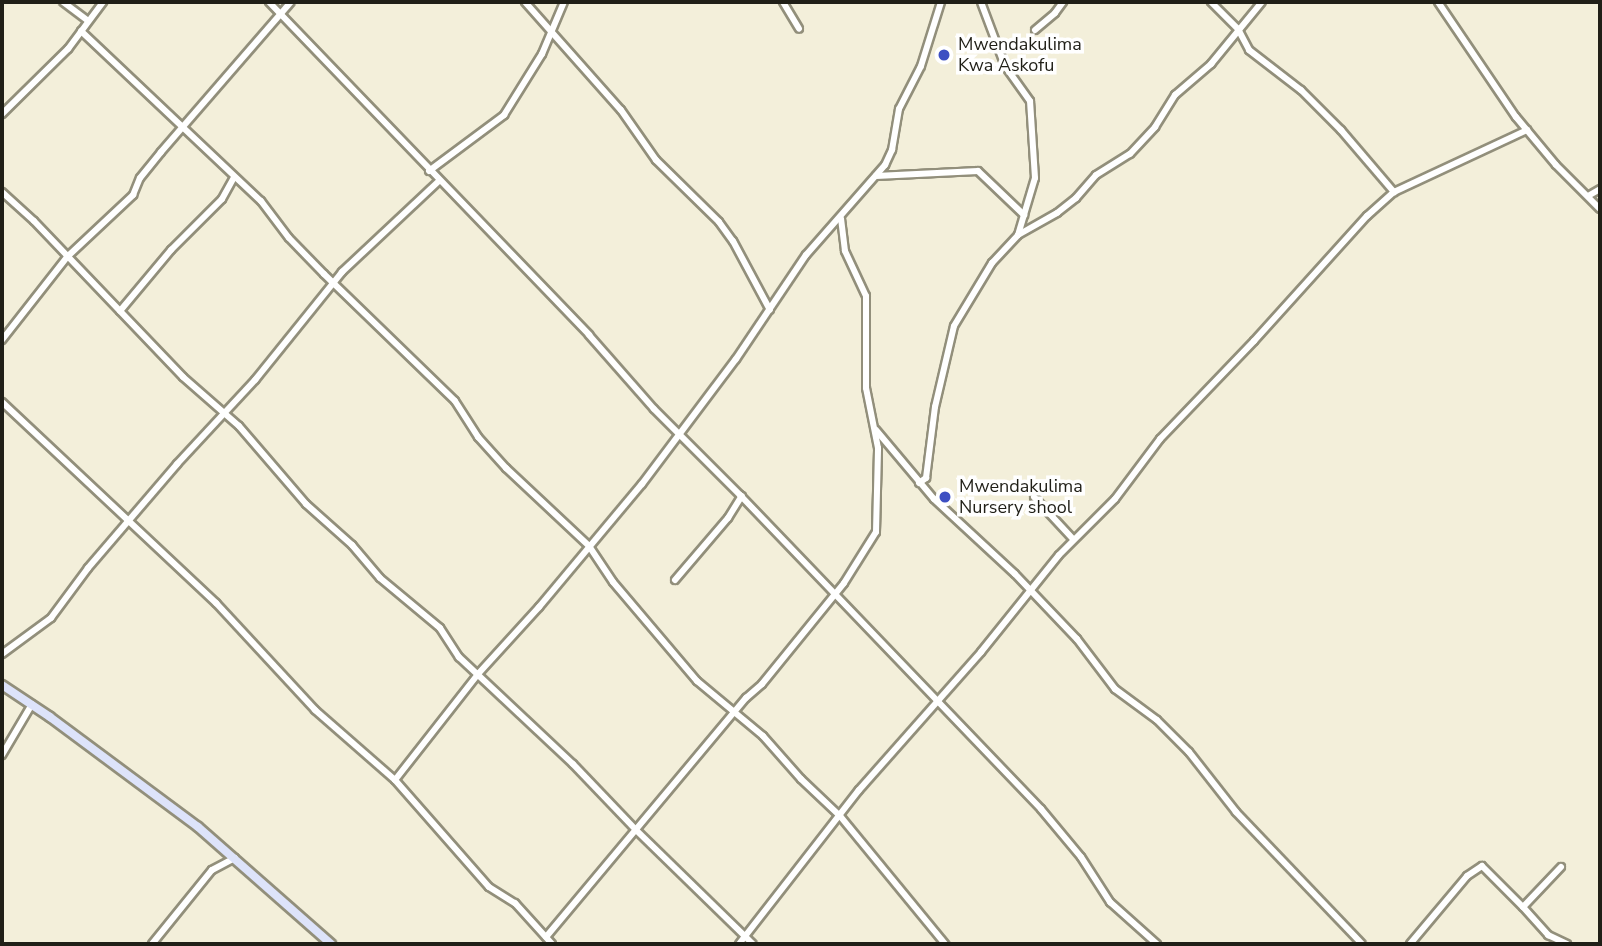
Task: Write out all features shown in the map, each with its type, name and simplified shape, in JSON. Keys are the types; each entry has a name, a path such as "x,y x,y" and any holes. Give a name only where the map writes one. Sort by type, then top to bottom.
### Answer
{"street":[{"path":"64,2 88,22"},
{"path":"2,114 81,31 103,2"},
{"path":"269,2 1069,842 1110,902 1157,944"},
{"path":"2,340 67,257 133,195 141,178 181,129 291,2"},
{"path":"525,2 621,110 656,160 719,222 770,310"},
{"path":"429,171 504,115 552,34 564,2"},
{"path":"783,2 799,29"},
{"path":"395,780 478,674 539,607 642,484 770,310 806,255 841,218 889,158 899,108 920,66 941,2"},
{"path":"981,2 1004,66 1030,101 1032,109 1036,169 1017,235"},
{"path":"1035,30 1063,2"},
{"path":"1211,2 1238,29 1249,50 1301,90 1341,130 1394,192"},
{"path":"919,483 926,478 935,407 954,326 992,262 1017,235 1057,213 1076,198 1096,175 1130,154 1155,127 1175,95 1211,64 1262,2"},
{"path":"1438,2 1527,130 1600,209"},
{"path":"81,31 181,129 261,201 289,238 333,284 372,318 405,356 448,394 478,437 506,468 589,546 613,582 694,677 736,712 840,816 945,944"},
{"path":"739,944 909,729 1031,591 1073,539 1115,499 1153,446 1254,341 1367,216 1394,192 1527,130"},
{"path":"876,176 978,171 1024,215"},
{"path":"120,310 181,238 222,199 234,177"},
{"path":"2,654 51,618 88,568 223,413 260,375 333,284 439,181"},
{"path":"1588,197 1600,189"},
{"path":"2,192 183,377 246,433 306,504 352,545 380,578 440,628 459,657 589,780 635,830 753,944"},
{"path":"546,937 835,594 876,532 880,494 875,428 866,388 866,296 845,251 841,218"},
{"path":"2,402 129,520 183,575 216,603 315,710 395,780 489,887 515,903 552,944"},
{"path":"875,428 919,483 1077,639 1115,689 1157,720 1189,752 1236,812 1362,944"},
{"path":"675,580 728,518 742,496"},
{"path":"1034,497 1073,539"},
{"path":"2,685 32,704 235,858 331,944"},
{"path":"2,755 32,704"},
{"path":"152,944 212,870 235,858"},
{"path":"1410,944 1468,876 1482,866 1548,935 1567,944"},
{"path":"1523,907 1560,867"}],"place":[{"name":"Mwendakulima Kwa Askofu","path":"944,55"},
{"name":"Mwendakulima Nursery shool","path":"945,497"}]}
